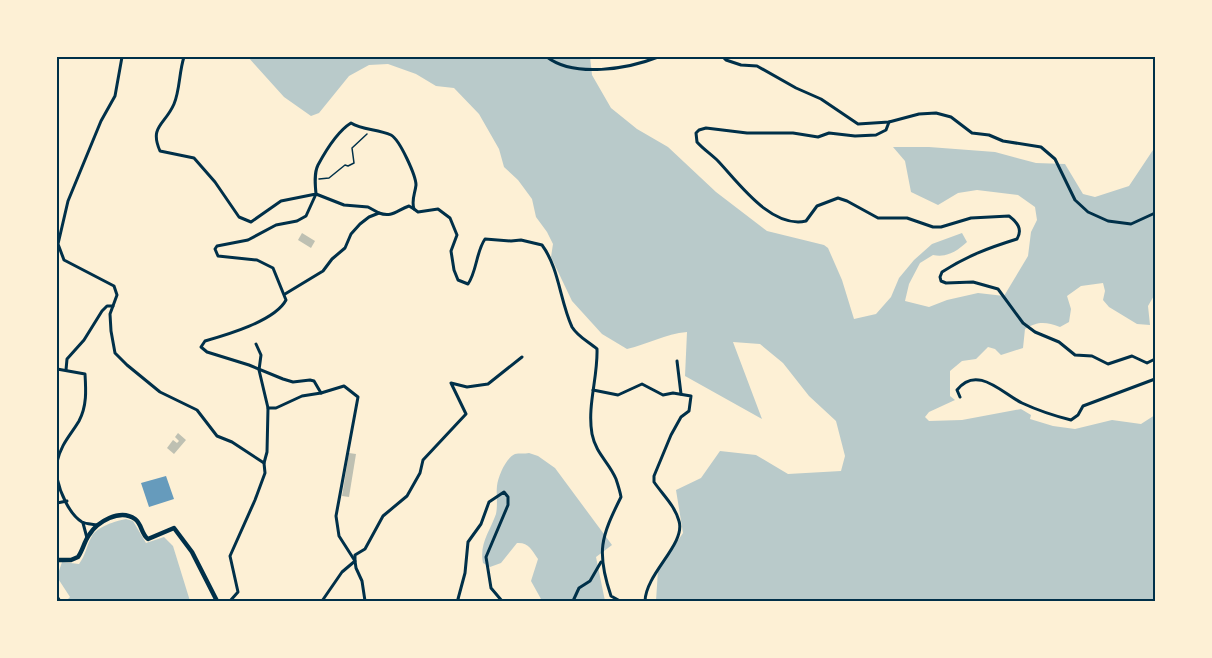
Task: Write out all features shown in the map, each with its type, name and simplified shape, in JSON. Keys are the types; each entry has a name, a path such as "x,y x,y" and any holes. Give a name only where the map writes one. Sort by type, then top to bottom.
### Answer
{"main road":[{"path":"57,560 71,560 78,557 87,538 97,525 115,516 128,516 137,521 144,536 148,539 174,528 192,552 217,601"}],"street":[{"path":"123,57 116,96 101,121 68,201 58,244 64,260 114,286 117,295 110,315 115,353 160,392 197,410 217,436 232,442 264,463"},
{"path":"184,57 174,104 157,128 156,141 160,152 194,158 215,182 239,217 245,221 250,222 281,201 316,194 344,205 368,207 387,216 409,206 418,212 438,209 450,218 457,235 451,251 454,270 458,280 468,284 485,239 521,240 542,245 550,260 573,328 581,338 597,349 592,390 592,434 598,453 615,477 621,497 603,537 602,561 610,596 620,601"},
{"path":"547,57 582,69 614,68 646,62 658,57"},
{"path":"723,57 741,65 757,66 821,99 858,124 889,122 919,114 936,113 951,117 972,133 1041,147 1055,159 1075,200 1088,212 1108,221 1131,224 1155,213"},
{"path":"889,122 886,130 876,135 855,136 829,133 818,137 793,133 706,128 696,133 697,142 716,158 743,191 763,208 789,221 806,221 817,206 838,198 878,218 908,219 933,227 941,227 971,218 1009,216 1019,225 1020,232 1017,239 1000,243 971,255 942,272 941,281 946,283 973,282 998,289 1023,323 1046,338 1059,342 1075,355 1092,356 1108,364 1132,356 1147,363 1155,359"},
{"path":"321,393 314,381 292,382 201,348 205,341 233,333 273,314 283,306 286,300 273,268 240,257 218,256 215,249 217,246 248,240 276,225 297,221 306,216 316,194 315,179 318,165 351,123 360,128 371,128 390,135 404,153 415,179 416,186 412,198 414,208"},
{"path":"285,294 323,271 345,248 351,234 360,224 379,213"},
{"path":"66,370 67,359 93,328 102,310 107,306 113,306"},
{"path":"230,601 238,592 230,556 246,523 265,473 268,408 259,370 261,355 256,344"},
{"path":"365,601 355,555 365,549 383,516 407,496 420,473 423,460 466,414 451,383 466,387 488,384 522,357"},
{"path":"677,361 681,394"},
{"path":"57,369 85,374 87,392 80,419 60,448 57,462"},
{"path":"960,397 957,390 962,384 971,381 986,381 997,385 1023,403 1071,420 1078,415 1083,406 1155,379"},
{"path":"592,390 618,395 642,384 663,395 692,396 689,411 681,417 671,435 654,476 654,482 677,513 681,524 679,536 649,583 645,601"},
{"path":"268,408 276,408 302,396 344,386 358,397 336,516 339,536 355,561"},
{"path":"57,478 61,492 83,523 87,538"},
{"path":"460,601 458,599 465,573 468,542 481,524 489,502 504,492 508,497 508,505 486,557 491,588 502,601"},
{"path":"57,503 67,501"},
{"path":"83,523 97,525"},
{"path":"322,601 342,572 355,561"},
{"path":"573,601 579,588 590,581 602,561"}],"path":[{"path":"315,179 329,178 343,167 354,163 352,148 371,128"}],"shaded area":[{"path":"248,57 590,57 592,75 611,108 637,129 668,147 716,192 767,231 824,245 828,248 842,280 854,319 876,314 891,297 899,278 932,244 962,233 967,242 959,248 947,255 933,255 920,263 909,284 905,301 929,307 978,293 1004,296 1028,256 1031,232 1037,220 1035,207 1018,195 977,190 958,193 938,205 911,192 905,161 893,147 995,152 1036,163 1065,164 1083,194 1095,197 1129,186 1155,147 1155,294 1148,306 1150,325 1137,324 1109,307 1103,300 1105,291 1103,283 1081,286 1067,296 1071,309 1069,322 1060,327 1046,323 1034,325 1025,329 1023,348 1001,355 995,349 988,347 976,359 962,361 950,371 950,396 955,400 929,412 925,417 929,421 962,420 1021,409 1031,415 1030,419 1053,426 1075,429 1112,420 1141,424 1155,415 1155,601 656,601 658,570 683,533 676,490 701,478 720,451 756,455 788,474 841,471 845,456 836,421 809,396 783,363 760,344 733,342 762,419 685,376 687,332 627,349 602,334 572,301 551,257 553,244 536,217 532,199 518,180 504,167 499,149 479,114 454,88 436,86 416,74 388,64 369,65 349,76 319,113 311,116 284,97"},
{"path":"529,453 538,456 555,468 612,545 596,557 605,601 544,601 541,599 531,581 538,559 524,544 517,543 501,563 490,567 483,563 482,550 496,514 497,486 501,473 512,456"},
{"path":"126,519 133,521 146,543 164,537 173,546 190,601 66,601 70,597 57,577 62,562 79,564 94,533 107,525"}],"water":[{"path":"166,476 174,499 149,507 141,483"}],"building":[{"path":"302,233 315,241 311,248 298,240"},
{"path":"178,433 186,440 174,454 167,448 173,440 177,443 179,441 175,437"},
{"path":"349,453 356,454 349,497 342,496"}]}
